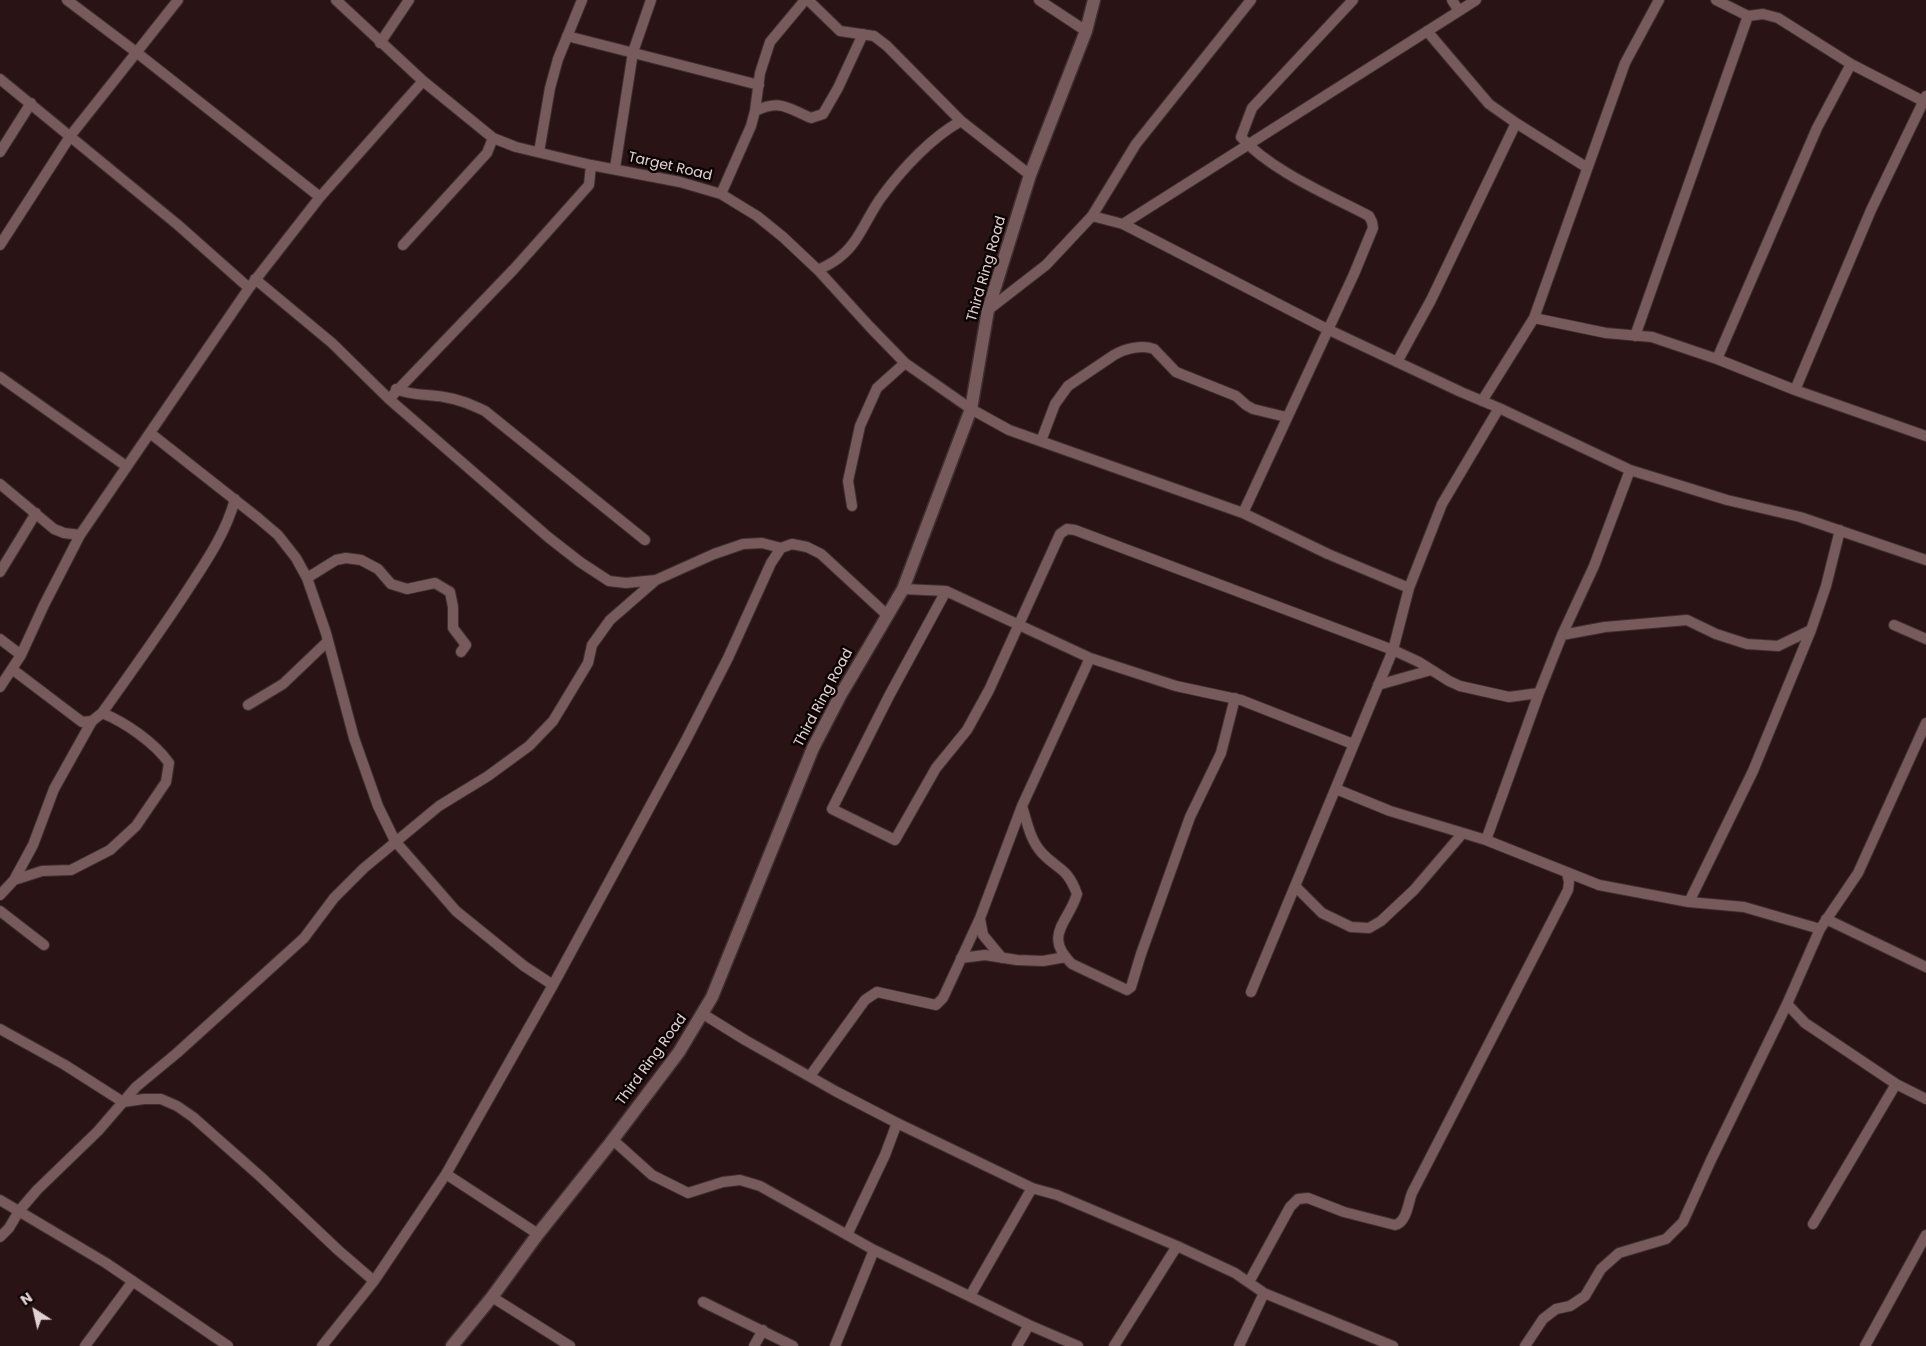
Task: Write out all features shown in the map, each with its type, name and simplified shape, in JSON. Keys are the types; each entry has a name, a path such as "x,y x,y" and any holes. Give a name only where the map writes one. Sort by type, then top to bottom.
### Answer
{"street":[{"path":"67,0 320,197"},
{"path":"0,245 71,136 178,0"},
{"name":"Target Road","path":"336,0 423,81 493,138 516,147 680,182 721,194 757,216 783,237 818,270 905,363 971,409 1009,430 1242,512 1328,554 1408,588"},
{"path":"380,42 409,0"},
{"path":"539,152 558,59 582,0"},
{"path":"615,168 633,52 651,0"},
{"path":"721,194 740,153 755,111 760,73 770,42 806,0 840,31 874,36 887,46 961,121 1030,175"},
{"path":"1039,0 1086,31"},
{"name":"Third Ring Road","path":"452,1346 613,1140 679,1052 703,1014 749,908 813,748 886,614 902,590 971,409 988,310 1030,175 1086,31 1094,0"},
{"path":"988,310 1046,265 1092,216 1136,144 1251,0"},
{"path":"1242,512 1373,228 1368,216 1284,171 1248,145 1241,137 1252,108 1353,0"},
{"path":"1452,0 1459,11"},
{"path":"1123,224 1476,0"},
{"path":"1482,401 1534,318 1586,167 1625,63 1659,0"},
{"path":"1716,0 1748,16 1763,14 1778,18 1851,64 1925,99 1871,210 1795,390"},
{"path":"1635,336 1748,16"},
{"path":"1427,31 1489,104 1586,167"},
{"path":"755,111 777,104 811,118 823,114 838,88 863,34"},
{"path":"568,36 759,84"},
{"path":"1717,359 1817,128 1851,64"},
{"path":"0,79 178,225 249,288"},
{"path":"0,687 21,655 80,535 255,279 320,197 423,81"},
{"path":"0,152 31,103"},
{"path":"818,270 842,255 864,227 882,196 945,130 961,121"},
{"path":"1397,362 1431,300 1516,123"},
{"path":"403,245 487,152 493,138"},
{"path":"389,399 514,269 589,185 590,164"},
{"path":"1092,216 1123,224 1327,329 1630,470 1727,500 1840,530 1926,560"},
{"path":"255,279 332,343 389,399 548,538 609,581 626,583 656,580"},
{"path":"1534,318 1606,333 1652,337 1926,436"},
{"path":"1041,441 1055,404 1068,386 1121,351 1137,348 1150,347 1154,349 1176,372 1236,396 1253,409 1286,417"},
{"path":"852,506 848,481 860,426 877,388 905,363"},
{"path":"0,377 126,466"},
{"path":"396,390 410,395 444,397 466,402 485,411 645,540"},
{"path":"1251,992 1296,887 1336,789 1352,744 1392,650 1408,588 1442,504 1499,408"},
{"path":"150,433 278,536 296,558 307,578 328,640 354,738 378,806 395,841 456,911 524,966 553,985"},
{"path":"1486,840 1539,693 1562,635 1594,566 1630,470"},
{"path":"0,484 54,529 64,533 80,535"},
{"path":"0,894 14,880 32,846 54,790 92,721 102,713 192,583 231,515 234,499"},
{"path":"0,572 36,513"},
{"path":"946,591 889,696 832,809 896,840 936,768 967,730 989,690 1060,534 1067,530 1075,530 1392,650 1419,662 1460,686 1509,697 1539,693"},
{"path":"1688,902 1753,771 1811,630 1826,586 1840,530"},
{"path":"0,1237 9,1228 19,1211 44,1183 98,1131 136,1087 304,938 334,898 364,868 439,806 488,776 529,746 553,721 588,663 592,644 610,620 656,580 714,554 743,544 762,543 780,548 792,544 807,547 821,554 886,614"},
{"path":"322,1346 374,1281 446,1174 553,985 685,742 728,658 771,563 780,548"},
{"path":"307,578 336,560 346,558 362,560 378,569 391,584 407,589 435,583 450,592 453,607 453,628 466,646 461,652"},
{"path":"902,590 946,591 1090,658 1176,686 1234,698 1290,718 1352,744"},
{"path":"1562,635 1605,627 1687,620 1716,634 1747,644 1778,646 1811,630"},
{"path":"1894,625 1926,639"},
{"path":"0,639 21,655"},
{"path":"248,706 283,684 328,640"},
{"path":"810,1076 865,1000 878,992 936,1005 943,998 980,918 1022,806 1090,658"},
{"path":"12,668 82,722 92,721"},
{"path":"1378,685 1431,670"},
{"path":"1022,806 1030,836 1041,853 1068,873 1077,894 1074,905 1064,918 1058,943 1072,964 1127,990 1131,987 1190,817 1221,753 1234,698"},
{"path":"14,880 42,871 70,870 110,850 136,826 166,782 169,763 161,752 114,718 102,713"},
{"path":"1525,1346 1543,1319 1556,1309 1570,1306 1585,1296 1601,1269 1619,1253 1666,1239 1683,1222 1787,1004 1820,929 1858,874 1926,723"},
{"path":"1336,789 1390,811 1486,840 1599,885 1688,902 1744,907 1820,929"},
{"path":"1296,887 1322,913 1351,927 1369,928 1382,921 1414,890 1462,834"},
{"path":"1249,1282 1290,1207 1298,1199 1308,1198 1344,1212 1395,1225 1400,1224 1412,1193 1568,890 1567,873"},
{"path":"0,911 44,945"},
{"path":"980,918 983,935 1002,958"},
{"path":"1826,919 1926,967"},
{"path":"961,958 985,955 1018,960 1043,960 1066,957"},
{"path":"1787,1004 1805,1023 1896,1084 1926,1099"},
{"path":"703,1014 745,1040 897,1123 1032,1188 1057,1195 1178,1246 1235,1273 1264,1292 1393,1346"},
{"path":"0,1029 65,1065 123,1102 161,1099 188,1113 374,1281"},
{"path":"1813,1224 1896,1084"},
{"path":"847,1235 885,1155 897,1123"},
{"path":"613,1140 652,1175 681,1190 688,1193 723,1182 740,1180 760,1186 874,1250 1029,1325 1078,1346"},
{"path":"446,1174 538,1234"},
{"path":"970,1296 1032,1188"},
{"path":"0,1200 79,1246 228,1346"},
{"path":"1865,1346 1926,1236"},
{"path":"1114,1346 1178,1246"},
{"path":"835,1346 874,1250"},
{"path":"85,1346 133,1281"},
{"path":"1239,1346 1264,1292"},
{"path":"492,1297 570,1346"},
{"path":"703,1302 794,1346"},
{"path":"1017,1346 1029,1325"},
{"path":"754,1346 763,1330"}]}
